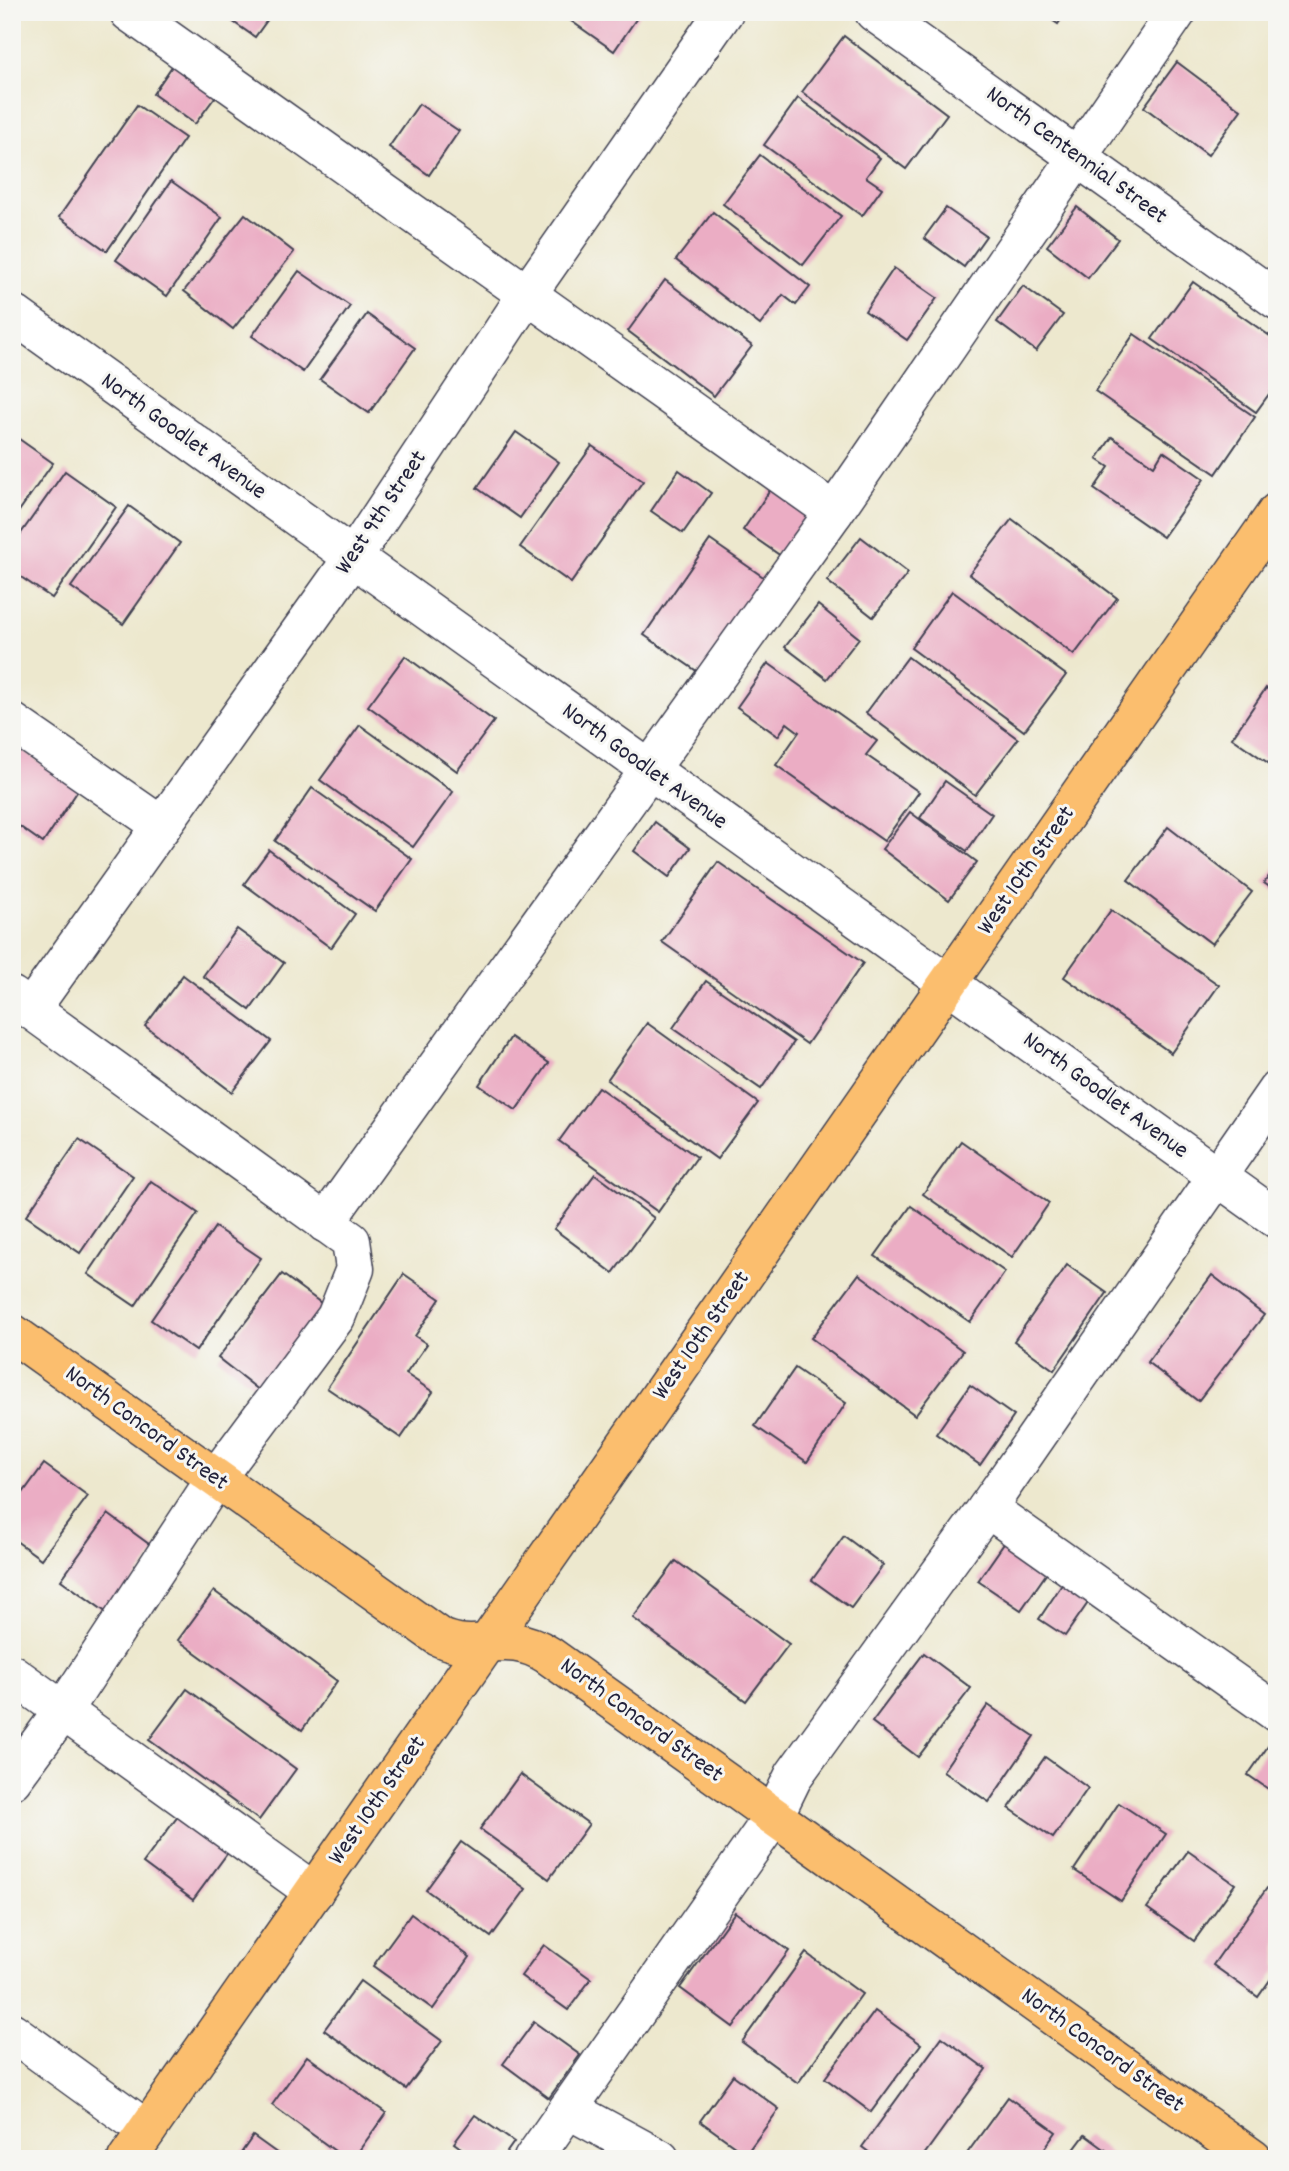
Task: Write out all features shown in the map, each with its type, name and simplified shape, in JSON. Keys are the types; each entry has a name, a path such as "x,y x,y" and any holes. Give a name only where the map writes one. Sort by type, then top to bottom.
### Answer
{"main road":[{"name":"West 10th Street","path":"137,2145 1277,512"},
{"name":"North Concord Street","path":"12,1333 439,1637 462,1645 514,1641 539,1649 1254,2159"}],"street":[{"path":"129,12 834,512"},
{"name":"West 9th Street","path":"21,1002 162,825 352,559 526,296 724,12"},
{"name":"North Centennial Street","path":"874,12 1277,300"},
{"path":"325,1223 834,512 1177,12"},
{"name":"North Goodlet Avenue","path":"12,313 1277,1219"},
{"path":"12,722 162,825"},
{"path":"12,1780 62,1710 216,1478 336,1317 355,1269 351,1241 21,1002"},
{"path":"533,2159 774,1816 794,1775 987,1508 1277,1090"},
{"path":"987,1508 1277,1713"},
{"path":"12,1674 314,1892"},
{"path":"12,2032 137,2145"},
{"path":"568,2109 660,2159"}],"building":[{"path":"219,12 273,12 255,37"},
{"path":"567,12 641,12 614,51 564,16"},
{"path":"1040,12 1066,12 1058,24"},
{"path":"844,36 947,114 906,169 802,92"},
{"path":"175,62 218,93 195,124 153,94"},
{"path":"1177,62 1241,110 1208,155 1144,107"},
{"path":"798,98 880,158 866,177 882,188 862,216 764,145"},
{"path":"419,104 459,131 429,175 389,147"},
{"path":"137,105 185,138 107,251 59,217"},
{"path":"760,155 841,216 803,265 723,204"},
{"path":"171,181 222,217 167,296 116,260"},
{"path":"1077,207 1118,239 1088,278 1047,246"},
{"path":"946,208 986,236 964,267 924,238"},
{"path":"713,212 810,287 796,305 783,295 760,325 676,260"},
{"path":"245,214 294,252 233,329 184,291"},
{"path":"894,268 937,298 907,340 865,311"},
{"path":"299,271 350,306 303,372 252,336"},
{"path":"665,280 752,346 714,396 628,331"},
{"path":"1193,282 1277,341 1277,383 1256,412 1152,339"},
{"path":"1023,286 1063,315 1036,351 997,322"},
{"path":"367,314 415,348 369,413 320,379"},
{"path":"1134,334 1255,417 1216,474 1095,391"},
{"path":"516,432 559,462 520,518 477,488"},
{"path":"12,434 53,463 12,521"},
{"path":"1112,437 1154,466 1163,451 1204,479 1163,537 1094,489 1109,467 1097,459"},
{"path":"592,446 643,481 571,583 520,547"},
{"path":"679,470 711,493 683,533 651,511"},
{"path":"65,471 116,507 52,598 12,571 12,546"},
{"path":"773,486 814,514 784,558 743,530"},
{"path":"129,506 180,543 123,624 71,587"},
{"path":"1012,519 1117,598 1074,655 969,574"},
{"path":"861,537 908,573 873,617 827,581"},
{"path":"710,540 769,581 704,676 644,635"},
{"path":"952,591 1066,675 1024,731 911,648"},
{"path":"818,605 859,638 827,679 785,647"},
{"path":"405,656 494,721 457,771 368,706"},
{"path":"908,657 1018,739 975,795 866,713"},
{"path":"768,663 877,741 866,755 919,792 884,841 776,765 799,732 787,723 778,736 737,707"},
{"path":"1266,688 1277,696 1277,769 1232,738"},
{"path":"360,725 453,792 413,847 320,780"},
{"path":"12,743 79,789 43,843 12,821"},
{"path":"945,781 992,814 967,851 920,818"},
{"path":"312,788 412,859 375,911 275,841"},
{"path":"910,812 977,862 949,900 882,849"},
{"path":"655,822 690,848 669,877 634,851"},
{"path":"1168,827 1252,892 1212,944 1128,880"},
{"path":"269,850 355,914 331,948 244,884"},
{"path":"718,862 863,963 807,1044 662,942"},
{"path":"1277,865 1277,892 1264,883"},
{"path":"1111,910 1219,985 1171,1053 1064,977"},
{"path":"237,929 284,963 250,1010 203,976"},
{"path":"183,975 271,1041 232,1092 145,1026"},
{"path":"706,981 794,1042 761,1089 673,1028"},
{"path":"647,1023 758,1103 717,1159 607,1080"},
{"path":"511,1037 549,1063 516,1110 479,1085"},
{"path":"598,1087 697,1157 658,1212 559,1141"},
{"path":"79,1139 133,1176 80,1253 26,1216"},
{"path":"961,1141 1049,1203 1012,1257 923,1194"},
{"path":"595,1174 654,1218 613,1273 554,1229"},
{"path":"151,1181 198,1213 135,1306 88,1274"},
{"path":"911,1206 1005,1272 970,1322 875,1256"},
{"path":"215,1227 261,1258 196,1351 151,1320"},
{"path":"1067,1265 1107,1293 1054,1370 1014,1341"},
{"path":"282,1274 329,1309 264,1394 218,1358"},
{"path":"404,1274 440,1299 415,1336 427,1344 406,1374 433,1392 401,1438 327,1388"},
{"path":"859,1274 963,1351 915,1415 811,1338"},
{"path":"1212,1275 1264,1315 1198,1401 1147,1362"},
{"path":"795,1368 846,1403 807,1462 755,1426"},
{"path":"970,1385 1014,1416 980,1465 936,1434"},
{"path":"44,1464 88,1496 41,1559 12,1538 12,1508"},
{"path":"108,1514 157,1550 110,1615 61,1580"},
{"path":"844,1536 883,1565 851,1608 812,1580"},
{"path":"1008,1538 1051,1567 1021,1610 978,1581"},
{"path":"676,1561 789,1644 746,1701 633,1618"},
{"path":"1065,1580 1092,1597 1065,1636 1039,1619"},
{"path":"214,1591 337,1681 302,1730 178,1640"},
{"path":"924,1653 971,1688 918,1757 872,1722"},
{"path":"187,1689 296,1769 259,1820 149,1740"},
{"path":"988,1705 1034,1736 989,1802 943,1771"},
{"path":"1273,1739 1277,1741 1277,1783 1271,1791 1248,1775"},
{"path":"1045,1757 1088,1788 1053,1838 1009,1808"},
{"path":"520,1774 589,1824 549,1879 480,1829"},
{"path":"1119,1803 1166,1834 1121,1901 1074,1870"},
{"path":"182,1811 232,1847 193,1900 143,1863"},
{"path":"461,1842 526,1889 491,1937 426,1890"},
{"path":"1188,1851 1235,1884 1194,1941 1147,1908"},
{"path":"1267,1888 1277,1894 1277,1970 1258,1997 1213,1965"},
{"path":"735,1912 789,1951 733,2027 680,1988"},
{"path":"411,1914 470,1957 433,2009 373,1966"},
{"path":"544,1945 591,1979 568,2010 521,1976"},
{"path":"806,1953 862,1994 798,2083 742,2042"},
{"path":"360,1981 442,2041 406,2089 324,2030"},
{"path":"875,2011 921,2044 871,2112 825,2078"},
{"path":"534,2022 580,2055 549,2098 503,2064"},
{"path":"942,2037 986,2069 921,2159 878,2159 862,2147"},
{"path":"307,2056 386,2113 353,2159 346,2159 272,2105"},
{"path":"733,2075 779,2109 746,2154 700,2121"},
{"path":"1008,2097 1056,2132 1037,2159 963,2159"},
{"path":"475,2115 514,2142 502,2159 476,2159 454,2143"},
{"path":"1085,2135 1118,2159 1067,2159"},
{"path":"253,2136 285,2159 237,2159"}]}
